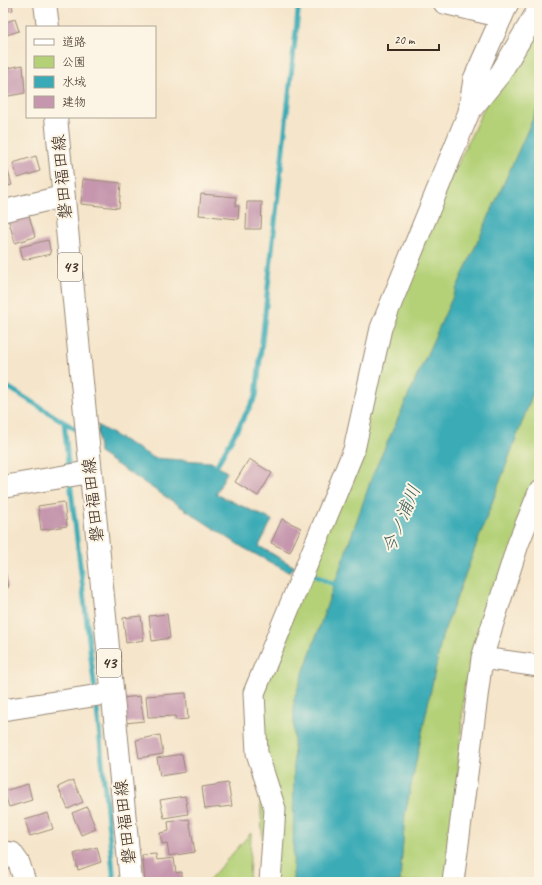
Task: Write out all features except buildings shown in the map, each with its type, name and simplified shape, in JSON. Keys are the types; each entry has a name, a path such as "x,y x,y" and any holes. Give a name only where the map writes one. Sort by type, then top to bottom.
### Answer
{"main road":[{"path":"46,3 48,26"},
{"name":"磐田福田線","path":"56,118 130,882"},
{"path":"3,487 90,472"}],"street":[{"path":"270,882 275,809 257,753 254,693 354,450 381,328 469,112 474,79 505,10 444,3"},
{"path":"469,112 500,74 539,8"},
{"path":"3,211 64,196"},
{"path":"453,882 482,658 518,544 539,492"},
{"path":"482,658 539,666"},
{"path":"3,710 112,693"},
{"path":"3,852 12,853 19,863 25,882"}],"green space":[{"path":"539,3 539,494 464,689 451,882 265,882 254,693 336,495 386,316 500,74"},
{"path":"251,833 249,882 207,882"}],"water":[{"name":"今ノ浦川","path":"539,105 539,377 442,637 405,815 400,882 293,882 294,699 373,474"},
{"path":"97,425 154,458 211,462 227,472 216,494 272,520 259,546 295,567 288,572 242,547 99,453"}],"waterway":[{"path":"213,472 256,396 299,3"},
{"path":"3,384 80,432"},
{"path":"64,422 69,471"},
{"path":"70,481 95,691"},
{"path":"309,573 340,587"},
{"path":"96,699 114,882"}]}
